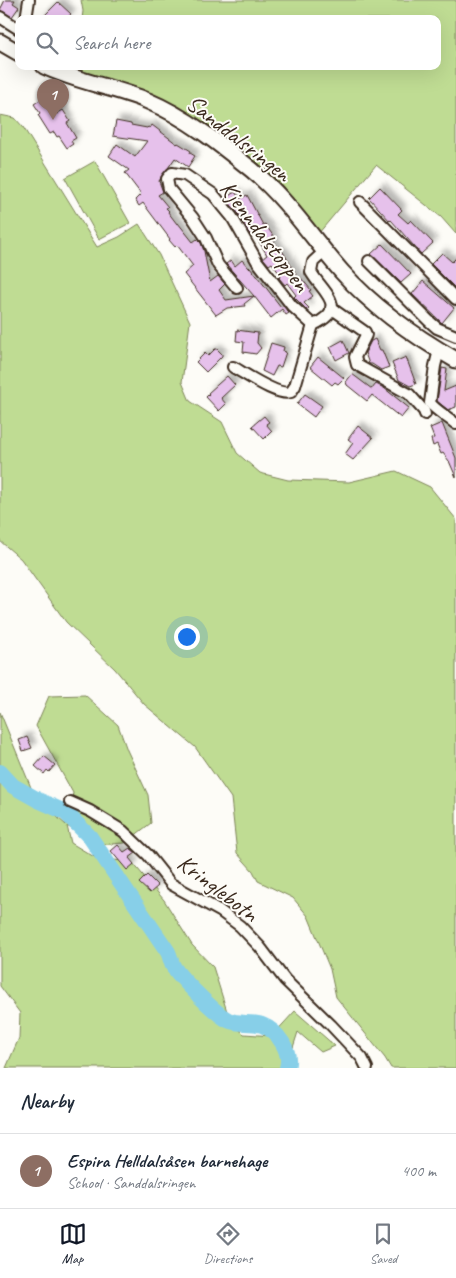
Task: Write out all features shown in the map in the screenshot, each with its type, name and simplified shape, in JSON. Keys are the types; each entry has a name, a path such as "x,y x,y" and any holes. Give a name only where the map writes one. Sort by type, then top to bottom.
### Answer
{"main road":[{"path":"0,42 15,51"},
{"name":"Sanddalsringen","path":"56,70 148,101 183,120 251,169 271,187 357,288 413,334 456,360"}],"street":[{"path":"27,15 30,0"},
{"path":"0,17 15,26"},
{"name":"Kjenndalstoppen","path":"237,288 218,265 206,238 193,218 169,189 167,180 172,173 185,175 194,180 218,200 232,217 257,261 292,306 313,325"},
{"path":"360,202 456,299"},
{"name":"Kjenndalstoppen","path":"233,367 274,390 283,393 291,392 295,386 313,325 325,318 331,308 329,294 311,272 313,262 325,251"},
{"path":"369,261 437,328 456,336"},
{"name":"Kjenndalstoppen","path":"331,308 365,332 366,335 355,357 357,365 409,394 425,414"},
{"path":"439,350 430,403 456,424"},
{"name":"Kringlebotn","path":"70,802 90,810 123,831 148,855 170,884 220,912 240,926 260,947 285,980 362,1058 367,1068"}],"green space":[{"path":"81,0 456,0 456,234 441,217 376,165 318,234 265,177 106,82 79,70 441,70 441,15 82,15"},
{"path":"0,115 15,118 23,127 97,247 119,237 139,224 159,255 190,322 182,382 190,401 222,422 237,453 260,473 288,480 349,482 396,471 430,487 456,519 456,1068 391,1068 336,997 330,969 308,916 293,898 258,881 253,871 237,853 231,798 195,747 144,704 115,669 66,622 21,559 0,541"},
{"path":"95,161 130,223 99,239 65,178"},
{"path":"85,695 118,725 127,750 148,795 151,823 125,843 96,845 67,826 71,843 96,858 132,862 164,900 192,945 213,967 230,1021 244,1034 272,1036 295,1011 335,1046 321,1052 298,1032 289,1060 284,1068 6,1068 19,1038 20,1013 0,986 0,712 32,790 38,800 66,825 65,812 70,808 73,793 36,726 49,696"}],"building":[{"path":"5,0 15,0 13,3 19,7 12,17 0,10"},
{"path":"58,2 71,14 70,15 45,15"},
{"path":"48,99 57,114 63,110 70,121 67,123 76,138 71,141 73,144 67,148 59,136 57,137 54,132 50,134 38,115 40,113 34,104 40,100 42,103"},
{"path":"116,121 147,128 150,128 152,125 177,144 191,151 190,153 195,156 188,167 175,158 159,181 163,192 158,195 168,207 166,208 168,212 193,242 197,239 201,243 210,282 218,276 225,284 219,290 226,300 254,296 244,304 245,306 227,308 216,315 184,274 193,266 177,245 175,247 169,240 143,203 139,206 135,200 141,194 125,173 129,170 109,156 117,144 135,157 147,141 113,136"},
{"path":"380,187 402,210 398,214 408,223 411,220 433,243 421,254 369,198"},
{"path":"235,192 240,199 247,195 263,225 265,224 274,237 272,238 281,253 283,252 299,279 301,278 311,290 309,291 313,296 304,303 309,308 307,310 294,297 296,295 287,283 285,285 279,278 281,276 272,263 269,265 263,258 267,255 254,233 250,235 238,213 225,198"},
{"path":"382,244 411,274 401,283 371,254"},
{"path":"442,253 452,262 456,258 456,289 431,264"},
{"path":"231,260 235,266 242,260 250,267 281,307 283,306 289,313 286,315 282,309 271,318 226,264"},
{"path":"423,281 454,308 442,323 412,294"},
{"path":"237,330 258,333 257,343 261,348 256,354 243,352 244,342 236,341"},
{"path":"375,339 389,367 381,370 369,364 365,353 371,341"},
{"path":"343,340 349,353 336,360 330,347"},
{"path":"271,343 284,347 283,351 286,352 281,367 277,366 272,376 262,371"},
{"path":"215,349 222,356 206,372 196,362 205,353 208,356"},
{"path":"318,357 344,378 338,384 335,382 332,385 310,367"},
{"path":"406,357 416,384 410,386 399,380 392,363"},
{"path":"442,368 447,369 444,391 456,386 456,407 448,410 437,401"},
{"path":"352,374 372,389 376,384 384,388 409,408 401,418 372,395 367,401 347,385 346,382"},
{"path":"227,376 235,385 221,398 226,404 219,411 206,397"},
{"path":"305,394 322,406 314,417 297,404"},
{"path":"264,416 269,422 266,424 272,431 264,439 252,426"},
{"path":"442,423 456,458 456,477 449,461 443,453 441,454 437,444 433,446 431,439 434,438 430,428"},
{"path":"358,426 373,438 353,460 345,454 353,443 348,439"},
{"path":"27,737 32,748 23,751 19,740"},
{"path":"44,756 55,765 49,772 47,770 44,774 35,766"},
{"path":"118,845 124,852 130,848 136,853 129,858 134,864 127,870 111,851"},
{"path":"147,875 158,886 150,893 139,883"}],"waterway":[{"path":"0,772 13,786 65,812 90,837 168,952 173,966 183,978 207,1004 223,1017 236,1022 262,1025 273,1032 286,1049 287,1068"}],"place":[{"name":"Espira Helldalsåsen barnehage","path":"53,120"}]}
